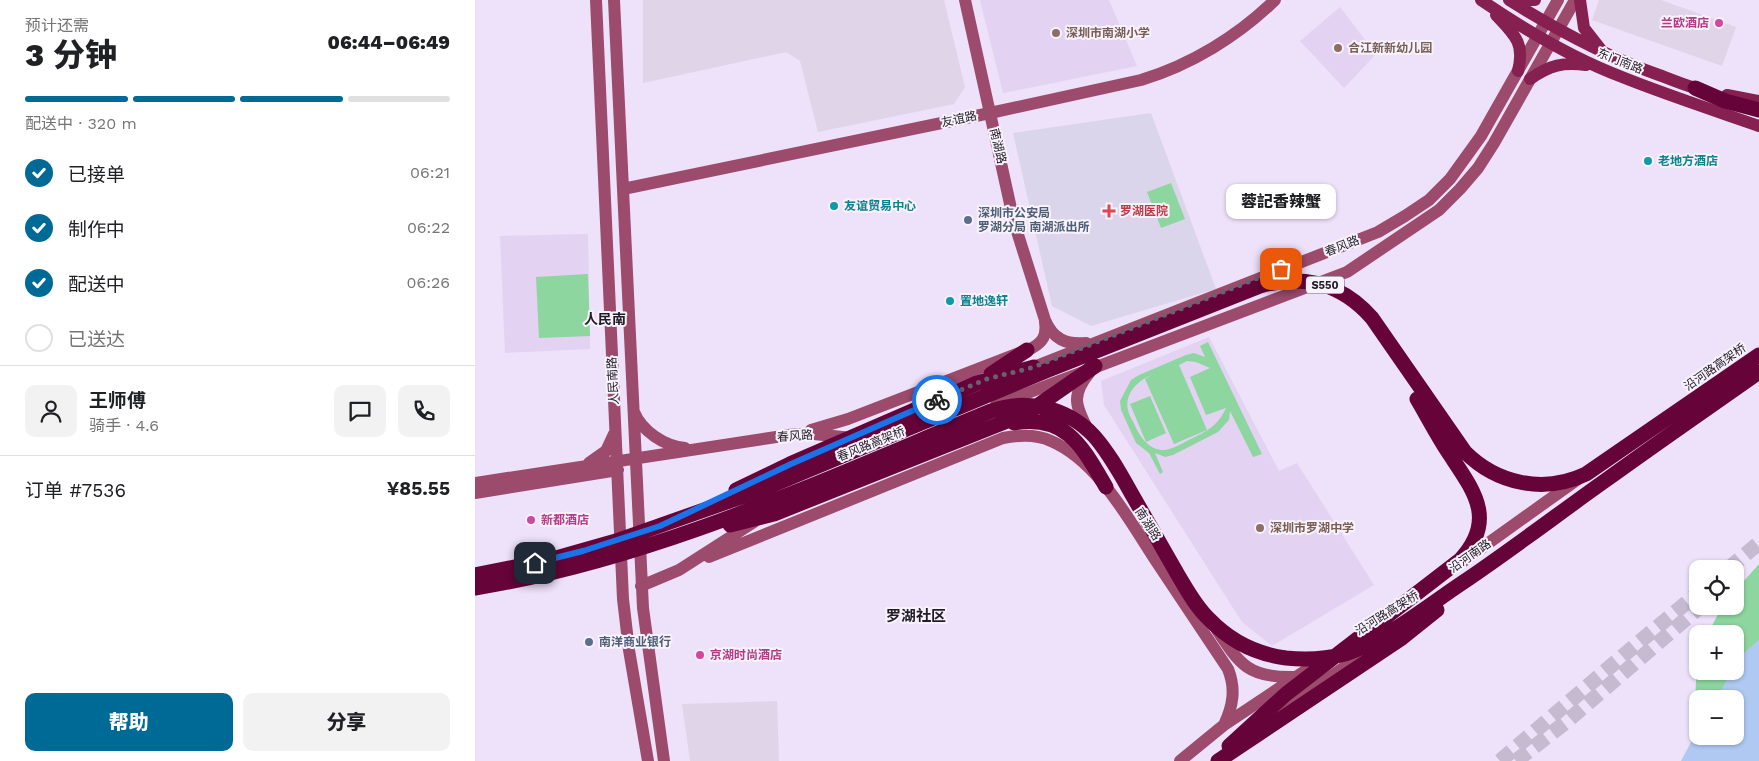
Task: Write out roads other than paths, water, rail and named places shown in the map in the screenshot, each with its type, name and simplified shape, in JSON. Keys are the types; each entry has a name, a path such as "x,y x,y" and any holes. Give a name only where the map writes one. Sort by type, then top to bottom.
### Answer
{"highway":[{"path":"1695,88 1725,101 1759,110"},
{"name":"沿河路高架桥","path":"988,404 1232,297 1274,282 1303,281 1323,284 1339,290 1361,305 1386,337 1459,443 1474,460 1493,474 1504,478 1542,484 1567,482 1594,470 1759,355"},
{"path":"1229,746 1286,694 1460,560 1473,545 1479,528 1480,515 1475,494 1428,418 1386,337"},
{"path":"977,383 1027,350"},
{"path":"655,544 774,514 995,426 1027,413 1095,366"},
{"path":"660,526 783,468 977,383 1034,367"},
{"name":"沿河路高架桥","path":"988,404 1041,406 1070,417 1082,425 1093,435 1109,456 1188,592 1207,618 1222,631 1248,648 1275,656 1319,659 1346,653 1366,645 1389,632 1512,549 1759,372"},
{"name":"春风路高架桥","path":"475,575 583,551 660,526 988,404"},
{"name":"春风路高架桥","path":"475,588 576,567 655,544 762,505 988,404"},
{"path":"995,426 1027,421 1041,422 1057,427 1069,434 1079,444 1107,487"},
{"path":"1218,761 1402,638 1512,549"}],"main road":[{"name":"东门南路","path":"1482,0 1550,43 1598,67 1759,126"},
{"path":"1482,0 1518,40 1520,61 1517,71"},
{"name":"东门南路","path":"1509,0 1545,23 1626,64 1695,88 1759,102"},
{"path":"1517,0 1535,0"},
{"path":"1580,0 1584,28 1604,53"},
{"path":"1530,78 1542,70 1558,64 1571,63 1598,67"}],"street":[{"name":"人民南路","path":"596,0 625,625 648,761"},
{"name":"人民南路","path":"614,0 641,586 646,636 664,761"},
{"name":"南湖路","path":"965,0 1016,229 1045,320"},
{"name":"友谊路","path":"623,189 990,113 1157,75 1211,49 1247,24 1275,0"},
{"name":"春风路","path":"475,493 617,465 636,458 769,438 805,434 860,438 872,437 1034,367 1378,232 1429,200 1450,179 1481,136 1558,0"},
{"name":"春风路","path":"641,586 679,570 844,464 1095,366 1347,272 1439,210 1461,189 1478,168 1494,143 1575,0"},
{"path":"1045,320 1053,334 1063,341 1077,343 1096,342"},
{"path":"769,438 848,420 1027,350 1036,346 1042,340 1046,330 1045,320"},
{"name":"沿河南路","path":"1180,761 1224,725 1340,648 1522,520 1759,349"},
{"name":"南湖路","path":"1095,366 1082,382 1076,397 1080,415 1091,437 1237,658 1255,672 1276,678 1294,677"},
{"name":"沿河南路","path":"1210,761 1759,380"},
{"path":"634,410 639,422 658,438 668,444 695,449"},
{"path":"580,466 591,462 606,451 614,435 615,426"},
{"name":"南湖路","path":"679,570 1003,438 1035,436 1051,441 1080,460 1107,487 1228,669 1233,686 1232,704 1224,725"},
{"name":"春风路","path":"475,483 580,466 617,465"}],"water":[{"path":"1759,640 1759,761 1681,761 1690,745 1744,745 1744,690 1721,690 1727,680 1744,680 1744,653"}],"tunnel":[{"path":"1739,560 1759,543"},
{"path":"1500,761 1689,601"},
{"path":"1516,761 1566,722 1691,615"}],"place":[{"name":"兰欧酒店","path":"1719,23"},
{"name":"深圳市南湖小学","path":"1056,33"},
{"name":"合江新新幼儿园","path":"1338,48"},
{"name":"老地方酒店","path":"1648,161"},
{"name":"友谊贸易中心","path":"834,206"},
{"name":"罗湖医院","path":"1109,211"},
{"name":"深圳市公安局 罗湖分局 南湖派出所","path":"968,220"},
{"name":"蓉記香辣蟹","path":"1281,269"},
{"name":"置地逸轩","path":"950,301"},
{"name":"新都酒店","path":"531,520"},
{"name":"深圳市罗湖中学","path":"1260,528"},
{"name":"南洋商业银行","path":"589,642"},
{"name":"京湖时尚酒店","path":"700,655"}],"district":[{"name":"人民南","path":"605,319"},
{"name":"罗湖社区","path":"916,616"}]}
